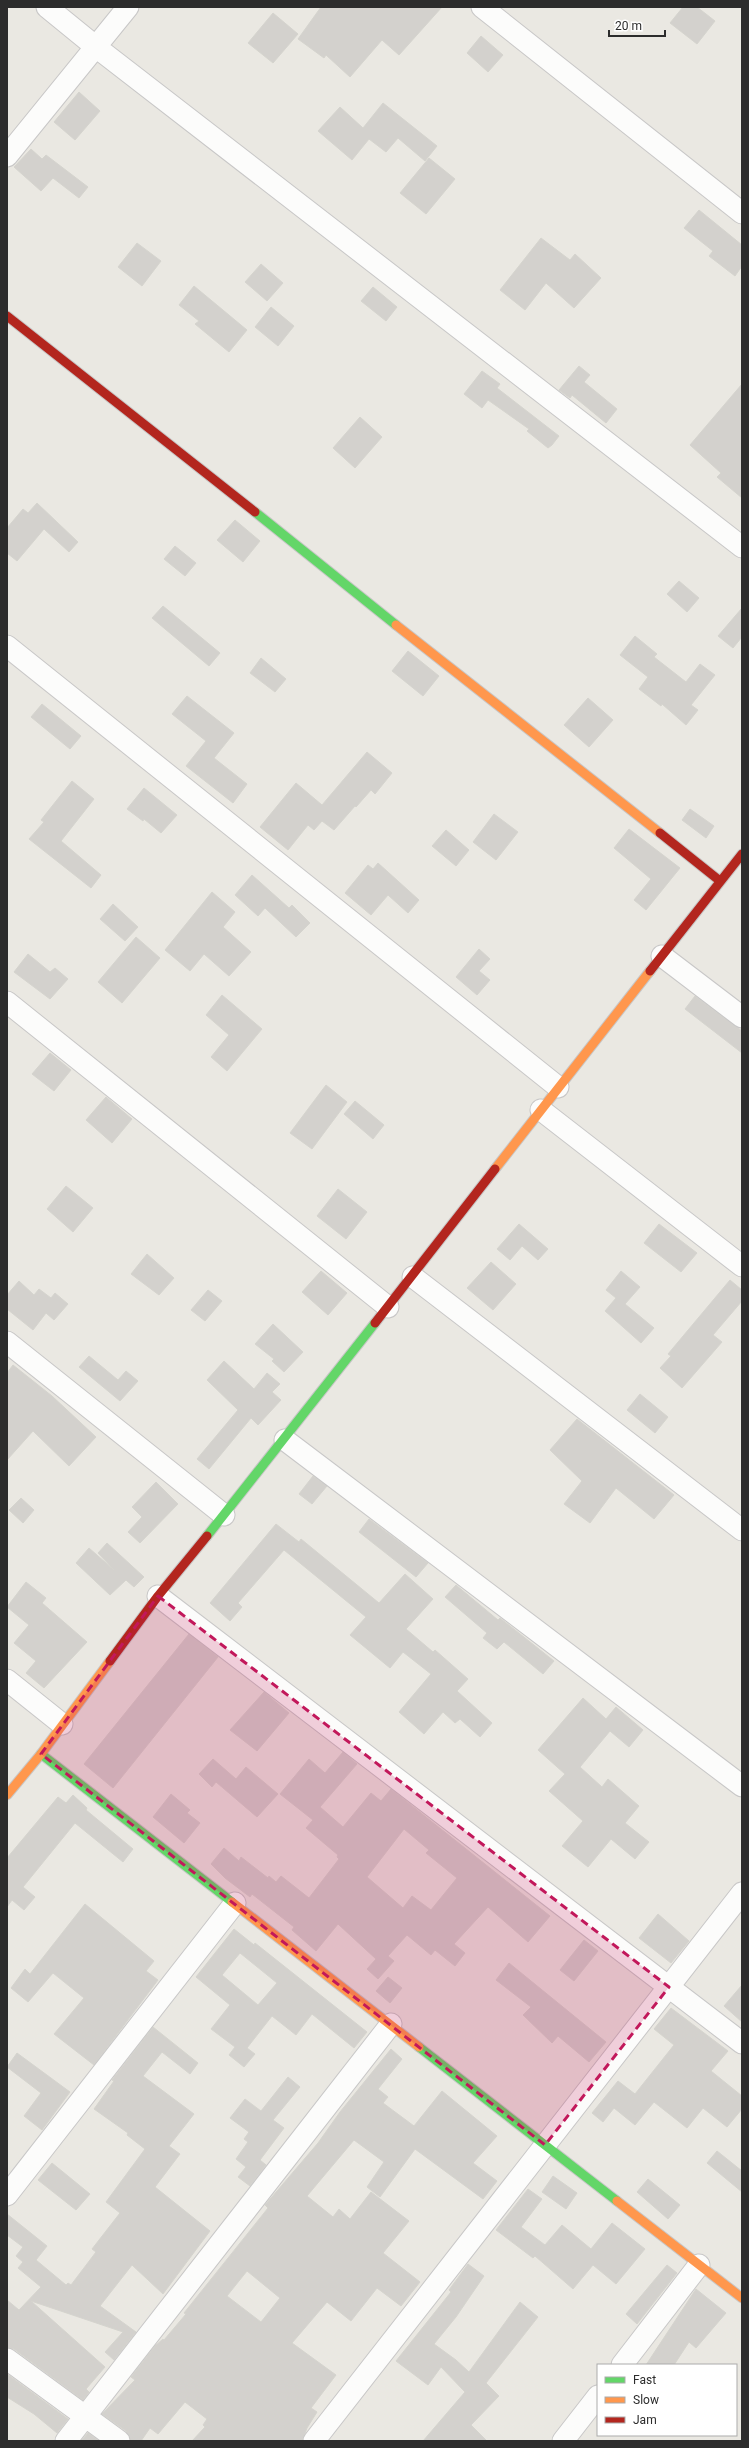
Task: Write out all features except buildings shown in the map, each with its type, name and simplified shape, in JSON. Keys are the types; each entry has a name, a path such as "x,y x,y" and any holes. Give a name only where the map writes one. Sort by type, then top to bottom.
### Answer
{"street":[{"path":"47,7 96,47 742,547"},
{"path":"7,156 128,7"},
{"path":"482,7 742,213"},
{"path":"7,316 720,881"},
{"path":"7,646 558,1087"},
{"path":"7,1795 41,1754 158,1596 285,1440 413,1277 558,1087 742,854"},
{"path":"662,956 742,1017"},
{"path":"7,1002 388,1307"},
{"path":"541,1110 742,1266"},
{"path":"413,1277 742,1530"},
{"path":"7,1342 224,1515"},
{"path":"285,1440 742,1786"},
{"path":"158,1596 742,2043"},
{"path":"7,1680 62,1724"},
{"path":"41,1754 391,2024 742,2298"},
{"path":"314,2441 742,1893"},
{"path":"7,2195 235,1903"},
{"path":"66,2441 391,2024"},
{"path":"623,2364 699,2265"},
{"path":"7,2358 119,2441"},
{"path":"563,2441 597,2397"}],"highlighted area":[{"path":"158,1596 669,1987 545,2145 41,1754"}],"traffic: fast":[{"path":"255,512 396,625"},
{"path":"207,1536 375,1323"},
{"path":"41,1754 232,1902"},
{"path":"419,2047 617,2201"}],"traffic: slow":[{"path":"396,625 660,833"},
{"path":"495,1169 650,971"},
{"path":"7,1795 41,1754 110,1661"},
{"path":"232,1902 419,2047"},
{"path":"617,2201 742,2298"}],"traffic: jam":[{"path":"7,316 255,512"},
{"path":"660,833 720,881"},
{"path":"650,971 742,854"},
{"path":"375,1323 495,1169"},
{"path":"110,1661 158,1596 207,1536"}]}
